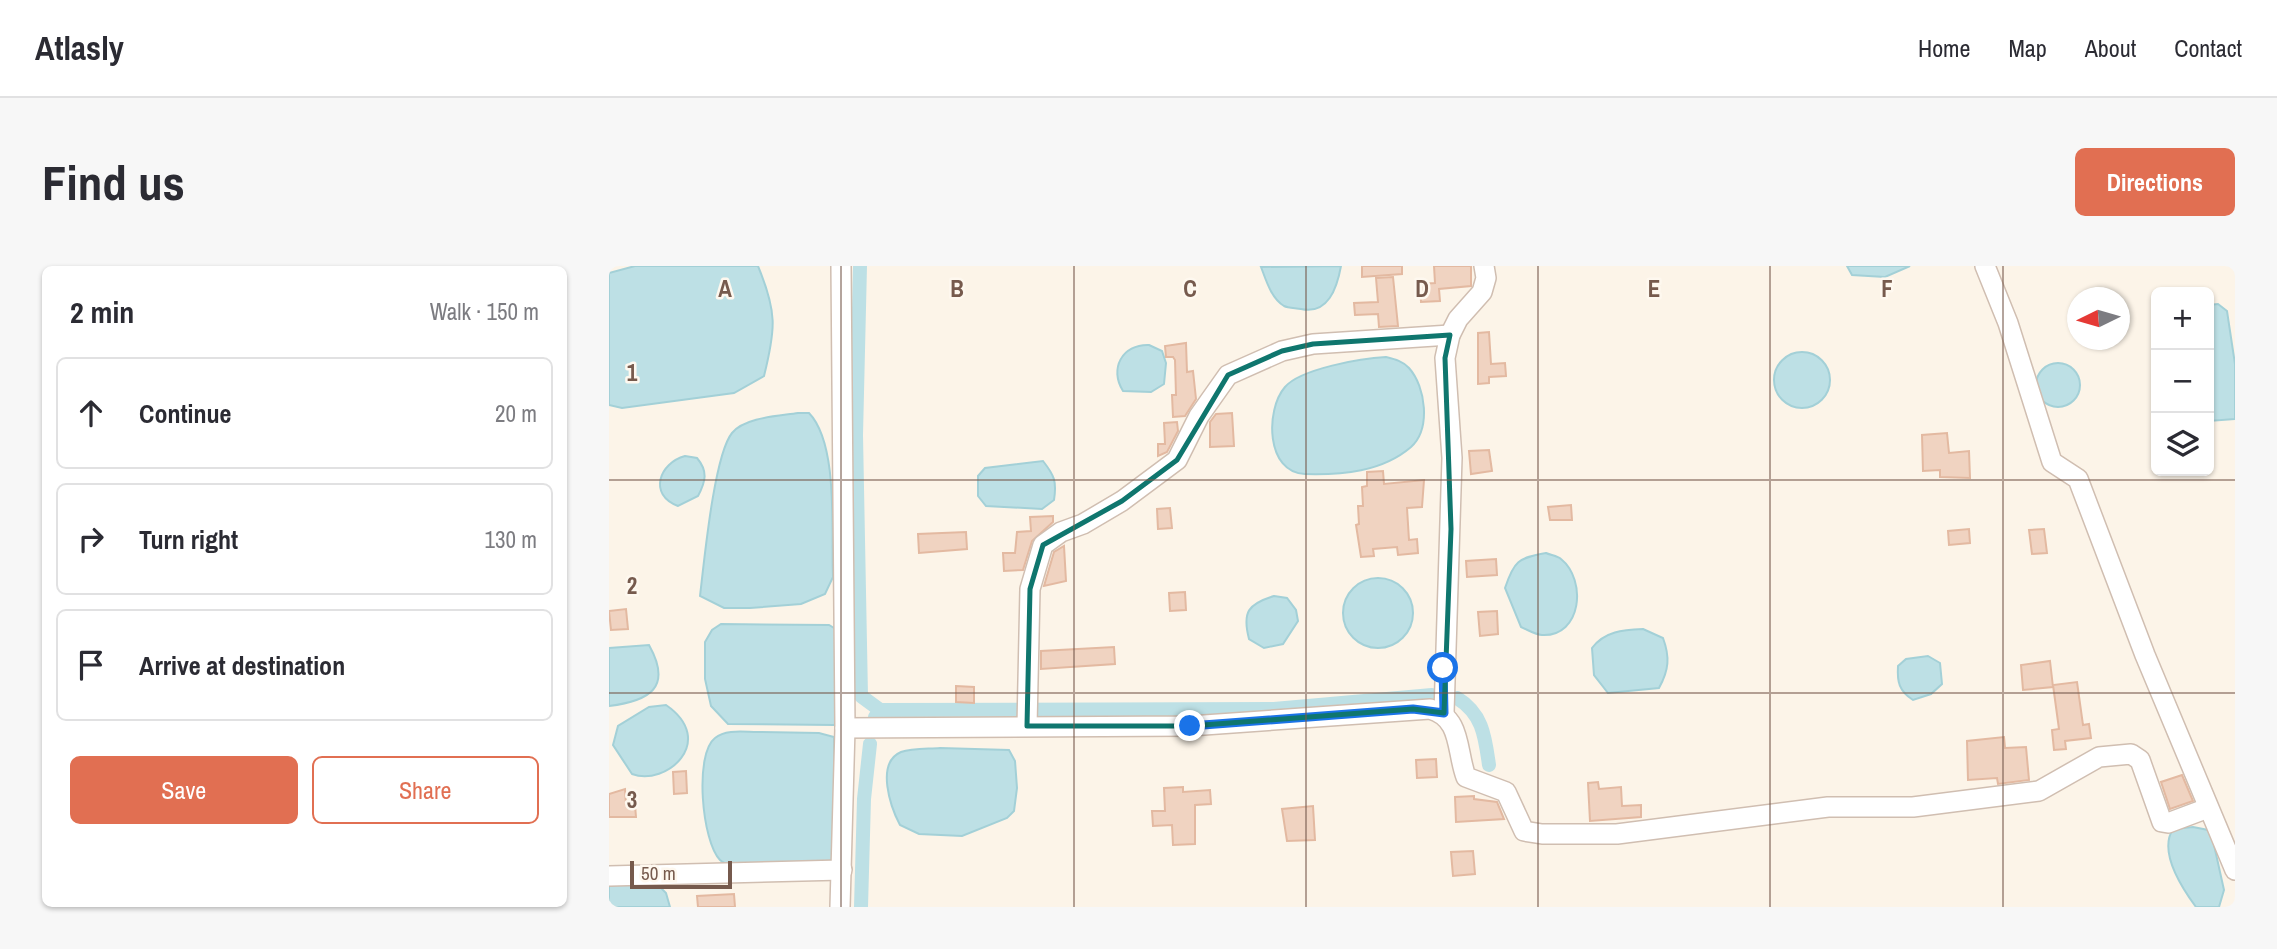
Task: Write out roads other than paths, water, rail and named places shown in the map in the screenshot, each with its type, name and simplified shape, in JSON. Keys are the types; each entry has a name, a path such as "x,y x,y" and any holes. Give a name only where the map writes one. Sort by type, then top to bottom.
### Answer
{"street":[{"path":"841,266 845,728 841,907"},
{"path":"1444,713 1444,633 1451,529 1452,458 1445,358 1450,335 1458,319 1482,292 1486,278 1484,266"},
{"path":"1985,266 2008,323 2052,462 2078,479 2099,538 2235,870"},
{"path":"1027,726 1030,589 1042,545 1061,532 1083,524 1122,501 1177,460 1199,416 1228,374 1282,351 1313,344 1450,335"},
{"path":"845,728 1190,726 1413,709 1444,713 1453,723 1466,777 1506,792 1524,831 1542,834 1630,832 1828,807 1913,807 2039,791 2099,757 2131,754 2140,760 2162,822 2168,823 2208,808"},
{"path":"609,876 842,870"}],"water":[{"path":"635,266 758,266 769,296 773,320 764,376 734,393 622,408 609,405 609,273"},
{"path":"1341,266 1330,298 1318,308 1310,310 1279,303 1269,288 1261,267"},
{"path":"1847,266 1910,266 1885,277 1852,275"},
{"path":"2214,304 2218,304 2227,311 2235,364 2235,419 2214,421"},
{"path":"1149,345 1162,351 1166,363 1164,384 1151,392 1123,391 1117,374 1121,359 1132,349"},
{"path":"1796,352 1808,352 1818,356 1826,364 1830,380 1826,396 1818,404 1808,408 1796,408 1786,404 1778,396 1774,386 1774,374 1778,364 1786,356"},
{"path":"1386,357 1409,368 1419,386 1424,419 1422,430 1411,447 1374,467 1333,474 1305,474 1292,471 1283,463 1276,452 1272,424 1274,410 1285,387 1317,370 1347,362"},
{"path":"2058,363 2073,370 2080,385 2073,400 2058,407 2043,400 2036,385 2043,370"},
{"path":"809,413 819,427 825,446 831,490 833,577 825,594 801,604 724,608 700,596 715,486 726,445 732,433 745,424 763,418"},
{"path":"685,456 697,458 703,467 704,481 698,496 678,506 663,495 661,479 669,465"},
{"path":"1043,461 1052,474 1055,488 1054,500 1042,509 986,506 978,496 978,476 985,468"},
{"path":"1546,553 1560,558 1569,568 1577,593 1576,606 1565,627 1555,633 1542,635 1521,627 1505,588 1518,562"},
{"path":"1378,578 1397,584 1407,594 1413,613 1407,632 1397,642 1378,648 1359,642 1349,632 1343,613 1349,594 1359,584"},
{"path":"1274,596 1287,598 1296,610 1298,621 1283,644 1264,648 1249,639 1247,616 1249,610 1258,602"},
{"path":"721,624 829,625 839,631 841,718 834,725 728,724 711,706 705,679 705,642 712,630"},
{"path":"1643,629 1663,638 1665,645 1667,663 1659,688 1608,693 1594,675 1592,648 1609,635"},
{"path":"649,645 659,672 653,690 635,700 609,706 609,648"},
{"path":"1928,656 1940,663 1942,684 1931,694 1913,700 1900,686 1898,666 1906,659"},
{"path":"666,705 681,719 687,733 687,746 681,758 659,774 632,774 613,745 618,726 649,707"},
{"path":"735,732 819,733 834,737 835,859 810,867 777,868 736,866 720,860 709,836 703,798 704,761 708,747 715,738 724,733"},
{"path":"915,749 1009,750 1015,761 1017,788 1014,811 1007,818 962,836 919,834 900,825 887,786 887,775 893,758 901,752"},
{"path":"2193,827 2208,830 2212,836 2224,890 2219,907 2196,907 2184,890 2170,859 2169,838 2173,829"},
{"path":"657,884 666,893 670,907 609,907 609,886"}],"waterway":[{"path":"860,266 856,435 861,696 880,710"},
{"path":"875,717 880,710 1274,709 1432,695"},
{"path":"1457,698 1472,711 1481,727 1489,765"},
{"path":"861,907 864,799 870,744"}]}
